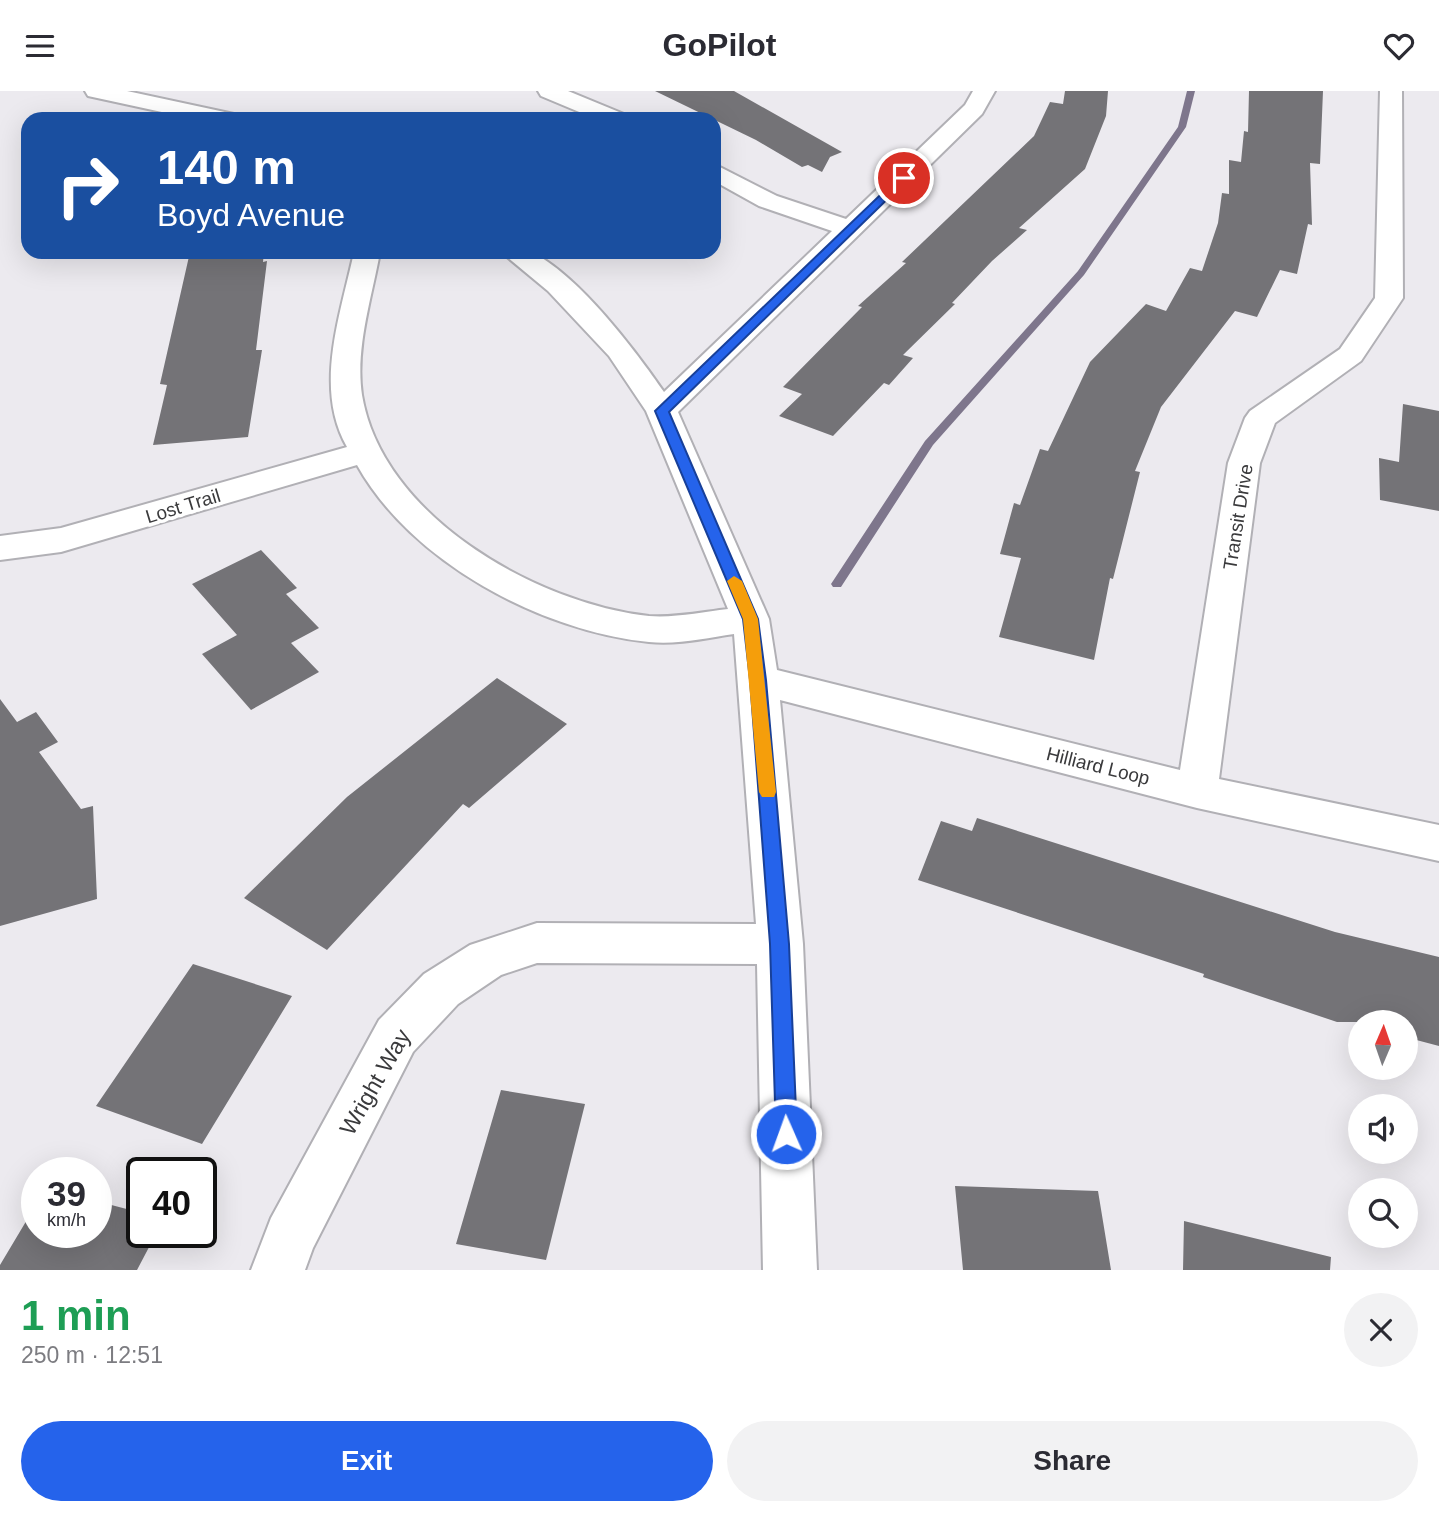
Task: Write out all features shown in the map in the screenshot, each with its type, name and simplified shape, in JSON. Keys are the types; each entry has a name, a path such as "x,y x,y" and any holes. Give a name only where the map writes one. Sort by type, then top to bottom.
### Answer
{"street":[{"path":"96,91 194,112"},
{"path":"549,91 599,112"},
{"path":"662,411 974,109 984,91"},
{"name":"Transit Drive","path":"1197,791 1244,463 1261,418 1351,355 1389,298 1391,91"},
{"path":"721,175 768,201 851,229"},
{"path":"366,259 347,366 347,396 362,453 393,493 449,548 527,596 581,617 651,629 751,619"},
{"path":"523,259 558,285 620,350 662,411 751,619 780,944 790,1270"},
{"name":"Lost Trail","path":"0,548 61,540 126,523 362,453"},
{"name":"Hilliard Loop","path":"758,680 1197,791 1439,843"},
{"name":"Wright Way","path":"278,1270 290,1237 396,1037 441,989 486,960 537,943 780,944"}],"building":[{"path":"655,91 734,91 842,152 830,157 822,172 808,165 802,167 721,123 721,112 698,112"},
{"path":"1065,91 1108,91 1106,116 1085,169 1019,228 1027,230 992,261 952,303 955,304 903,355 913,358 889,385 884,383 833,436 779,416 802,394 783,387 862,307 858,306 906,263 902,262 1034,136 1050,102 1063,104"},
{"path":"1249,91 1323,91 1320,164 1310,163 1312,225 1308,224 1297,274 1280,270 1257,317 1235,311 1161,407 1135,471 1140,472 1113,579 1110,578 1094,660 999,637 1021,558 1000,554 1014,503 1020,505 1040,449 1048,451 1090,362 1146,304 1166,311 1190,268 1202,271 1218,223 1222,193 1229,194 1229,160 1241,162 1244,131 1248,132"},
{"path":"188,259 267,261 256,350 262,350 248,437 153,445 167,385 160,384"},
{"path":"1403,404 1439,411 1439,511 1380,500 1379,458 1399,462"},
{"path":"261,550 297,588 286,594 319,628 291,643 319,672 251,710 202,654 237,635 192,584"},
{"path":"497,678 567,724 469,808 463,804 327,950 244,898 347,797"},
{"path":"0,699 17,722 36,712 58,742 39,752 81,809 93,806 97,899 0,926"},
{"path":"977,818 1335,932 1439,957 1439,1046 1418,1040 1418,1010 1348,1010 1348,1022 1337,1022 1203,977 1204,974 918,880 941,821 972,831"},
{"path":"193,964 292,996 202,1144 96,1106"},
{"path":"501,1090 585,1104 546,1260 456,1244"},
{"path":"955,1186 1098,1191 1111,1270 963,1270"},
{"path":"112,1205 126,1209 126,1248 149,1248 137,1270 0,1270 0,1265 21,1230 21,1248 112,1248"},
{"path":"1184,1221 1331,1257 1330,1270 1183,1270"}],"waterway":[{"path":"837,584 929,443 1081,273 1182,127 1191,91"}],"slow traffic":[{"path":"734,581 751,619 768,792"}],"route":[{"path":"786,1134 780,944 751,619 662,411 904,178"}]}
